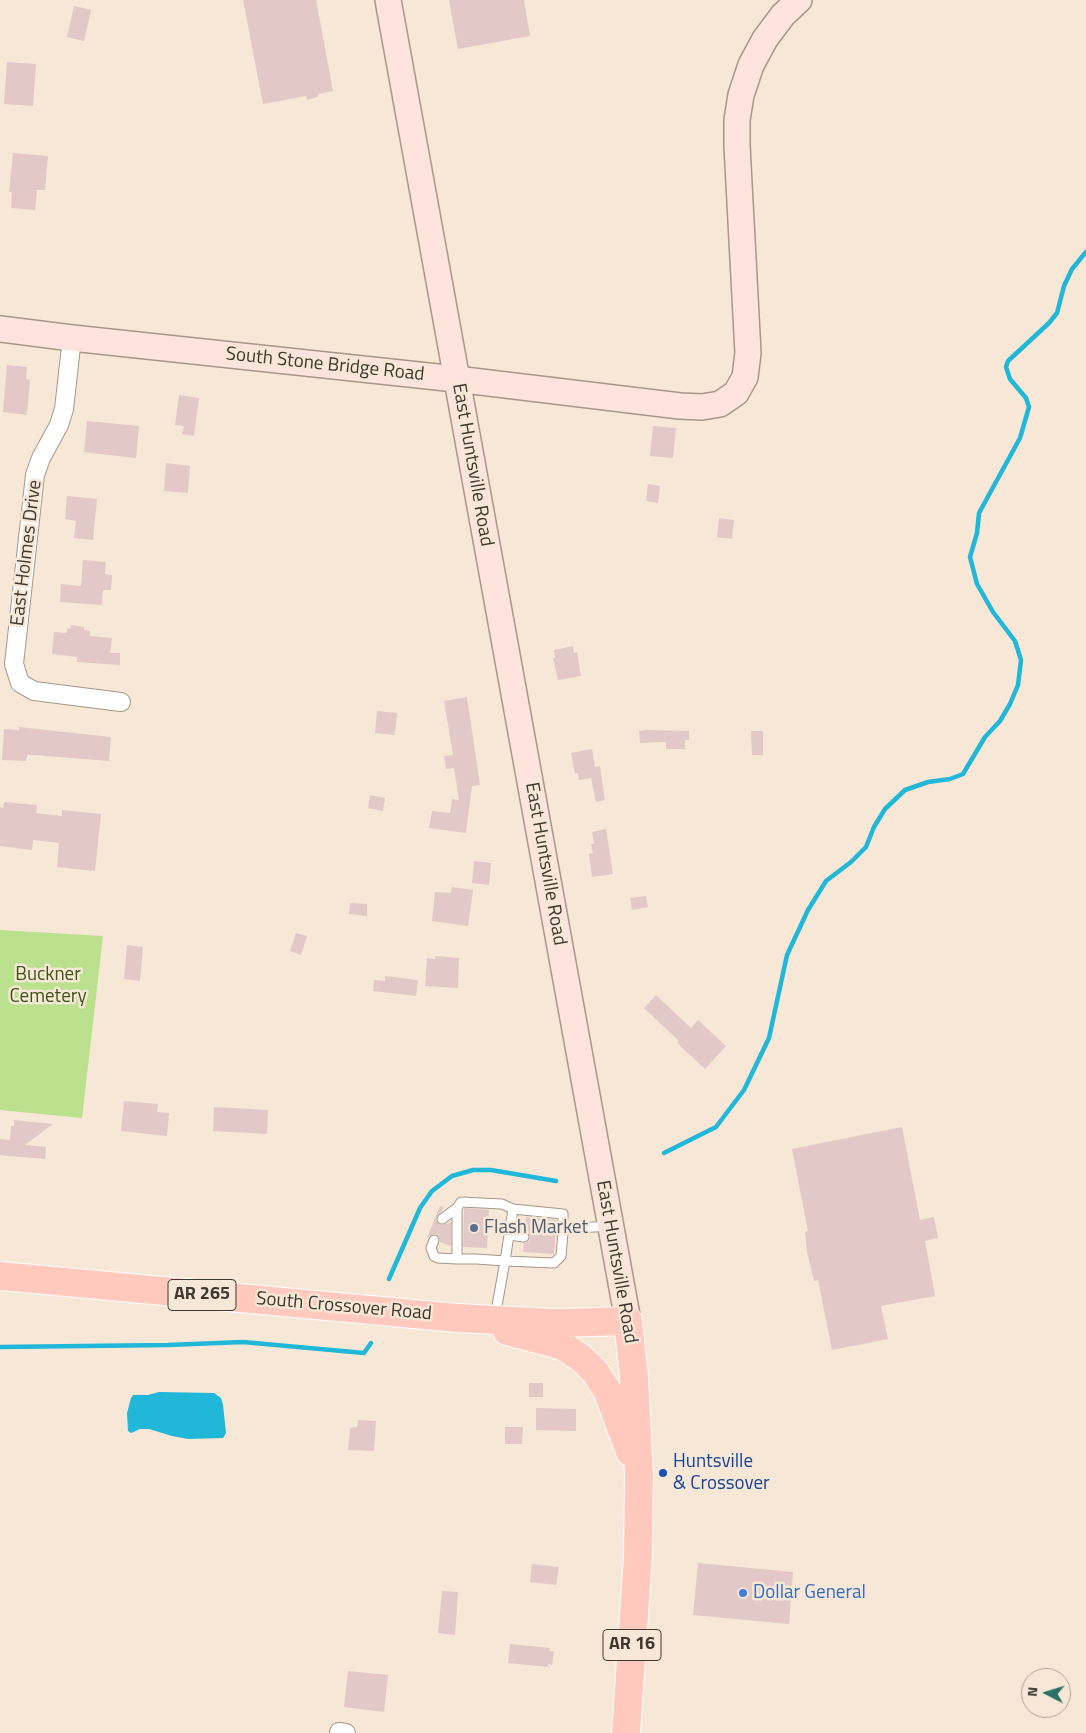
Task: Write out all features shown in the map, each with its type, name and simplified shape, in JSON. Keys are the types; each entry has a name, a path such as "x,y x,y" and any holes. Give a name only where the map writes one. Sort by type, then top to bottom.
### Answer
{"main road":[{"name":"East Huntsville Road","path":"388,0 628,1321 634,1376 639,1474 638,1556 626,1733"},
{"name":"South Stone Bridge Road","path":"0,329 456,379 680,406 702,407 720,404 736,393 745,377 748,353 737,146 737,120 741,95 750,65 765,39 783,15 799,0"},
{"name":"South Crossover Road","path":"0,1276 457,1318 556,1322 628,1321"},
{"path":"457,1318 563,1346 581,1358 596,1372 606,1390 639,1474"}],"street":[{"name":"East Holmes Drive","path":"72,338 64,409 35,475 14,664 20,683 34,691 121,702"}],"lane":[{"path":"434,1240 432,1248 434,1256 438,1258 554,1263 561,1256 559,1240 563,1229 563,1214 513,1209 502,1204 461,1202 457,1208 442,1219"},
{"path":"457,1208 457,1259"},
{"path":"495,1319 513,1209"},
{"path":"563,1229 611,1226"},
{"path":"509,1236 524,1237"}],"green space":[{"name":"Buckner Cemetery","path":"0,930 103,936 82,1118 0,1110"}],"water":[{"path":"159,1392 214,1393 221,1398 226,1433 223,1438 188,1439 149,1429 140,1429 131,1433 128,1431 127,1413 133,1395 148,1395"}],"building":[{"path":"243,0 316,0 333,91 318,94 318,97 307,100 306,96 263,104"},
{"path":"449,0 524,0 530,36 458,49"},
{"path":"74,6 91,10 84,41 67,37"},
{"path":"7,62 36,64 33,106 4,104"},
{"path":"13,153 48,156 45,190 37,190 35,210 11,208 12,192 9,192"},
{"path":"7,365 27,367 26,379 30,380 27,415 3,412"},
{"path":"179,395 199,398 194,436 182,434 184,426 175,425"},
{"path":"87,421 139,426 136,458 84,452"},
{"path":"653,426 676,428 673,458 650,456"},
{"path":"166,463 190,466 188,493 164,491"},
{"path":"648,484 660,486 658,503 646,501"},
{"path":"67,496 97,499 93,540 74,538 76,521 65,519"},
{"path":"719,518 734,520 732,539 717,537"},
{"path":"83,560 106,562 105,574 112,575 111,590 103,590 102,605 60,602 61,584 81,586"},
{"path":"71,625 84,627 84,630 90,631 90,636 112,638 110,653 120,653 120,665 77,662 77,657 52,654 54,632 67,633 67,628 70,629"},
{"path":"573,646 574,653 577,652 581,676 558,680 553,658 555,658 554,650"},
{"path":"467,697 480,785 472,786 466,833 429,828 432,811 450,813 452,799 459,800 454,768 446,769 444,756 453,755 444,701"},
{"path":"377,711 397,713 395,735 375,733"},
{"path":"19,727 111,737 109,761 34,755 27,755 26,761 2,760 4,729 19,730"},
{"path":"639,731 689,731 689,740 685,740 685,749 666,749 666,742 640,743"},
{"path":"751,731 763,731 763,755 752,755"},
{"path":"592,749 595,767 600,766 605,800 596,802 591,778 579,780 578,773 575,774 571,753"},
{"path":"370,795 385,798 383,811 368,808"},
{"path":"4,802 37,805 36,813 62,816 62,810 101,814 95,871 57,867 59,843 33,840 32,850 0,846 0,807 3,808"},
{"path":"606,829 613,874 592,877 589,854 593,853 591,844 594,844 592,832"},
{"path":"474,861 491,863 489,885 472,883"},
{"path":"452,887 473,890 468,926 432,921 435,892 451,893"},
{"path":"646,896 648,907 632,910 630,898"},
{"path":"350,903 367,904 367,916 349,914"},
{"path":"296,933 307,936 301,955 290,951"},
{"path":"127,945 143,947 140,981 124,979"},
{"path":"435,956 459,958 458,988 425,986 427,958 435,959"},
{"path":"385,976 418,980 416,996 373,991 374,980 385,981"},
{"path":"656,995 691,1028 698,1020 726,1046 705,1069 644,1008"},
{"path":"124,1101 158,1104 157,1112 169,1113 167,1136 121,1131"},
{"path":"214,1107 268,1110 267,1134 213,1131"},
{"path":"14,1120 53,1124 25,1145 46,1147 45,1159 0,1155 0,1139 10,1140 11,1126 14,1126"},
{"path":"902,1127 920,1220 934,1217 938,1238 925,1241 935,1296 881,1306 888,1339 832,1350 818,1280 814,1281 807,1252 805,1232 808,1231 792,1149"},
{"path":"440,1206 443,1207 442,1211 436,1220 442,1225 451,1222 451,1246 440,1242 439,1236 436,1234 427,1238"},
{"name":"Flash Market","path":"464,1208 489,1210 487,1248 463,1247"},
{"path":"526,1217 557,1220 554,1254 523,1252 524,1243 529,1241 530,1237 528,1232 525,1231"},
{"path":"529,1383 543,1383 543,1397 529,1397"},
{"path":"536,1408 576,1409 576,1431 536,1430"},
{"path":"358,1420 376,1421 374,1451 348,1450 350,1428 357,1427"},
{"path":"505,1427 523,1427 522,1444 505,1444"},
{"name":"Dollar General","path":"698,1563 793,1572 789,1624 693,1615"},
{"path":"532,1564 559,1567 556,1585 530,1582"},
{"path":"442,1591 458,1592 455,1635 438,1633"},
{"path":"510,1644 550,1648 549,1651 554,1651 552,1665 548,1664 548,1667 508,1663"},
{"path":"348,1671 388,1675 384,1712 344,1707"}],"waterway":[{"path":"664,1153 716,1127 744,1090 769,1038 787,955 808,910 826,881 851,862 866,847 874,827 885,809 905,790 928,782 950,779 963,774 985,737 1000,721 1010,704 1018,685 1021,660 1015,641 993,612 977,584 970,557 977,533 979,513 1020,438 1029,407 1026,398 1010,379 1006,367 1008,361 1049,323 1057,313 1064,286 1072,269 1086,252"},
{"path":"389,1279 420,1208 432,1191 452,1176 473,1170 491,1170 556,1181"},
{"path":"0,1347 243,1342 364,1353 371,1343"}],"place":[{"name":"Flash Market","path":"474,1228"},
{"name":"Huntsville & Crossover","path":"663,1473"},
{"name":"Dollar General","path":"743,1593"}]}
